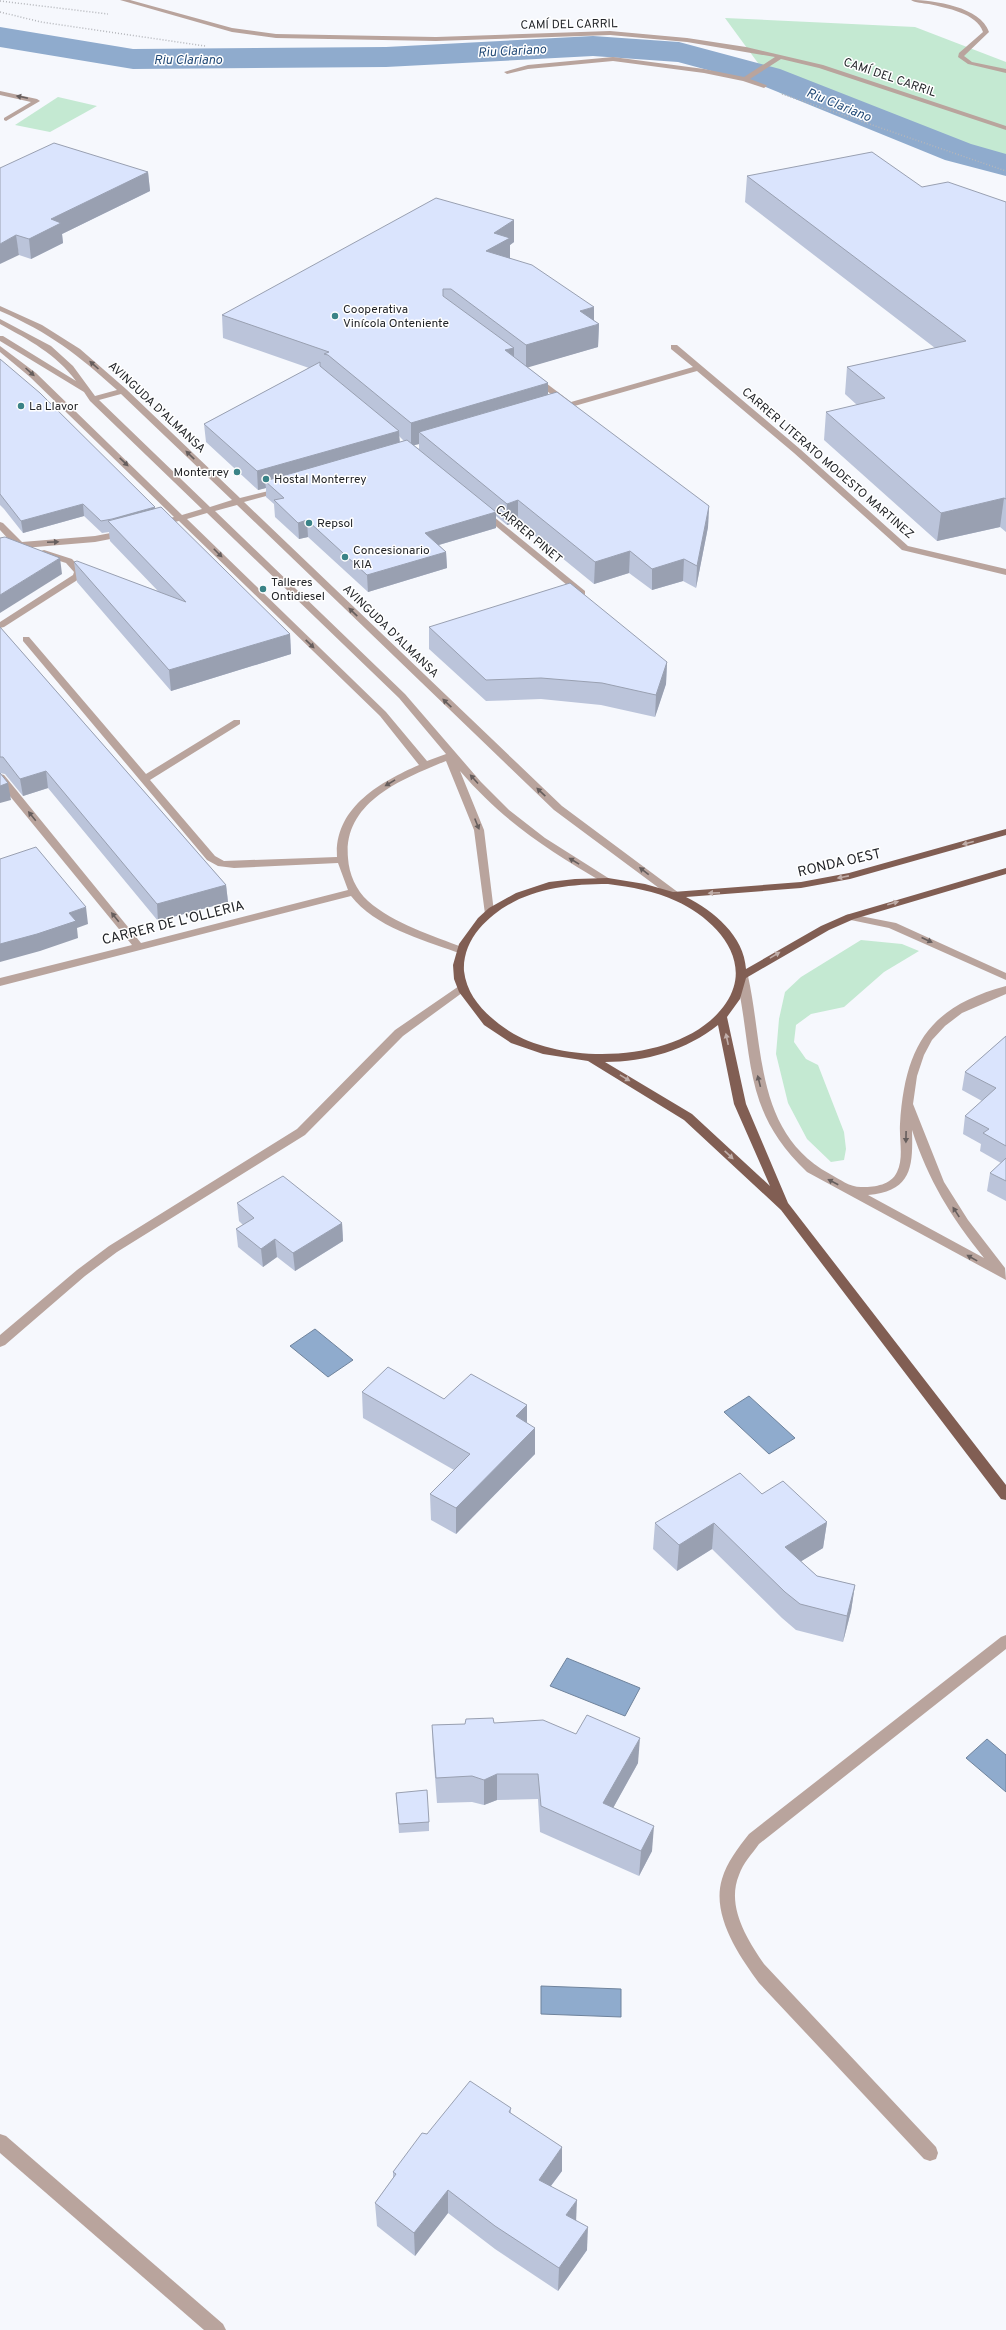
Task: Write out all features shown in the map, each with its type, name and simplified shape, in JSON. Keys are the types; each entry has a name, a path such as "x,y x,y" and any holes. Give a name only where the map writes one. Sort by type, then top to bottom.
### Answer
{"main road":[{"name":"RONDA OEST","path":"675,895 801,885 850,876 1006,832"},
{"path":"742,976 824,928 850,917 1006,871"},
{"path":"608,881 643,885 675,895 704,910 725,930 738,952 742,976 736,997 722,1017 699,1036 667,1050 631,1057 592,1058 556,1054 523,1043 496,1028 474,1009 462,988 458,969 460,950 471,930 489,912 522,893 563,883 608,881"},
{"path":"722,1017 740,1104 785,1207"},
{"path":"592,1058 688,1117 785,1207 1006,1495"}],"street":[{"name":"CAMÍ DEL CARRIL","path":"123,0 232,30 276,36 436,39 610,33 687,40 780,57 843,72 1006,128"},
{"path":"914,0 951,7 980,22 985,26 986,32 968,46 961,54 961,57 970,63 1006,71"},
{"path":"746,78 780,57"},
{"path":"507,72 528,67 612,59 704,70 746,78 764,86"},
{"path":"0,93 37,101 5,121"},
{"name":"AVINGUDA D'ALMANSA","path":"0,308 62,339 123,391 558,808 675,895"},
{"path":"0,312 12,313"},
{"path":"0,321 48,348 70,368 90,395 402,696 448,753 518,824 608,881"},
{"path":"0,338 90,395 123,391"},
{"name":"CARRER LITERATO MODESTO MARTINEZ","path":"674,346 697,368 797,451 906,548 1006,572"},
{"path":"0,348 33,375 182,517 383,714 425,766"},
{"path":"547,411 573,407 697,368"},
{"path":"527,373 573,407"},
{"path":"152,525 238,502 290,486"},
{"name":"CARRER PINET","path":"476,506 591,600"},
{"path":"0,525 18,544 71,562 76,566 78,572 76,577 1,625"},
{"path":"0,547 18,544 95,539 137,530"},
{"path":"26,639 211,858 222,864 246,865 342,860"},
{"path":"145,780 237,722"},
{"path":"448,753 392,782 361,804 347,824 342,860 353,892 369,908 386,918 460,950"},
{"path":"448,753 479,830 489,912"},
{"path":"0,777 139,947"},
{"name":"CARRER DE L'OLLERIA","path":"0,982 353,892"},
{"path":"850,917 892,925 1006,977"},
{"path":"742,976 751,1017 755,1063 762,1094 775,1128 792,1152 811,1169 1006,1276"},
{"path":"0,1342 81,1273 113,1249 301,1132 399,1033 462,988"},
{"path":"852,1192 873,1191 890,1186 902,1175 906,1160 907,1098 910,1076 915,1061 931,1032 944,1020 961,1009 1006,990"},
{"path":"907,1098 927,1156 943,1191 969,1232 1006,1276"},
{"path":"930,2153 765,1978 749,1957 738,1936 729,1908 727,1885 738,1861 754,1839 1006,1642"},
{"path":"0,2142 217,2330"}],"path":[{"path":"0,1 114,15"},
{"path":"764,86 848,119 926,142 1006,171"}],"green space":[{"path":"725,18 915,27 1006,62 1006,166 780,93"},
{"path":"58,97 97,106 50,132 15,125"},
{"path":"861,940 902,944 919,951 884,972 844,1007 811,1014 796,1025 794,1042 806,1059 818,1065 844,1132 846,1149 844,1160 831,1162 807,1139 788,1103 776,1054 779,1019 785,992 801,977"}],"water":[{"path":"315,1329 353,1360 328,1377 290,1346"},
{"path":"749,1396 795,1438 769,1454 724,1412"},
{"path":"567,1658 640,1688 625,1716 550,1686"},
{"path":"987,1739 1006,1755 1006,1792 966,1758"},
{"path":"541,1986 621,1989 621,2017 541,2014"}],"building":[{"path":"54,143 148,172 51,219 61,223 29,239 16,235 0,244 0,168"},
{"path":"872,152 922,187 948,182 1006,202 1006,499 1004,498 941,513 826,412 885,398 847,367 966,341 747,176"},
{"path":"436,198 514,220 494,233 510,238 486,251 532,265 594,307 580,311 599,324 526,345 451,289 443,289 443,296 514,348 505,350 548,383 411,423 328,355 324,354 329,352 222,315"},
{"path":"0,359 40,393 155,507 101,521 83,504 21,521 0,494"},
{"path":"320,362 320,366 399,431 257,471 204,424"},
{"path":"557,392 709,506 697,566 684,559 652,569 630,551 595,562 518,500 507,504 419,432"},
{"path":"407,440 496,512 425,533 446,552 367,575 307,520 298,523 274,500 284,498 265,481"},
{"path":"161,507 290,634 169,670 74,562 77,561 186,602 108,521"},
{"path":"5,537 60,558 0,595 0,538"},
{"path":"570,583 667,662 656,695 602,683 541,678 486,680 429,627"},
{"path":"0,627 226,885 157,904 46,771 20,779 3,757 0,757"},
{"path":"0,773 8,783 0,786"},
{"path":"36,847 86,907 69,913 76,921 0,944 0,859"},
{"path":"1006,1036 1006,1146 983,1133 989,1129 965,1116 996,1088 965,1072"},
{"path":"1006,1158 1006,1181 990,1173"},
{"path":"283,1176 342,1223 293,1253 275,1239 261,1249 236,1229 254,1218 237,1203"},
{"path":"388,1367 444,1399 471,1374 527,1405 516,1416 535,1428 456,1508 430,1494 470,1454 362,1392"},
{"path":"740,1473 762,1494 783,1481 827,1522 785,1547 817,1576 855,1585 847,1616 800,1604 785,1592 714,1523 679,1545 655,1523"},
{"path":"587,1715 640,1738 603,1803 654,1826 641,1851 541,1806 538,1774 497,1774 484,1780 472,1776 436,1778 432,1725 465,1724 466,1719 493,1718 494,1723 543,1720 576,1734"},
{"path":"427,1790 429,1822 399,1824 396,1793"},
{"path":"470,2081 511,2108 509,2112 562,2147 539,2180 577,2200 566,2215 588,2227 559,2268 495,2226 448,2190 414,2233 375,2203 396,2174 393,2172 422,2133 427,2134"}],"waterway":[{"name":"Riu Clariano","path":"0,37 133,59 188,60 386,57 593,46 679,52 768,76 958,152 1006,165"}],"place":[{"name":"Cooperativa Vinícola Onteniente","path":"335,316"},
{"name":"La Llavor","path":"21,406"},
{"name":"Monterrey","path":"237,472"},
{"name":"Hostal Monterrey","path":"266,479"},
{"name":"Repsol","path":"309,523"},
{"name":"Concesionario KIA","path":"345,557"},
{"name":"Talleres Ontidiesel","path":"263,589"}]}
